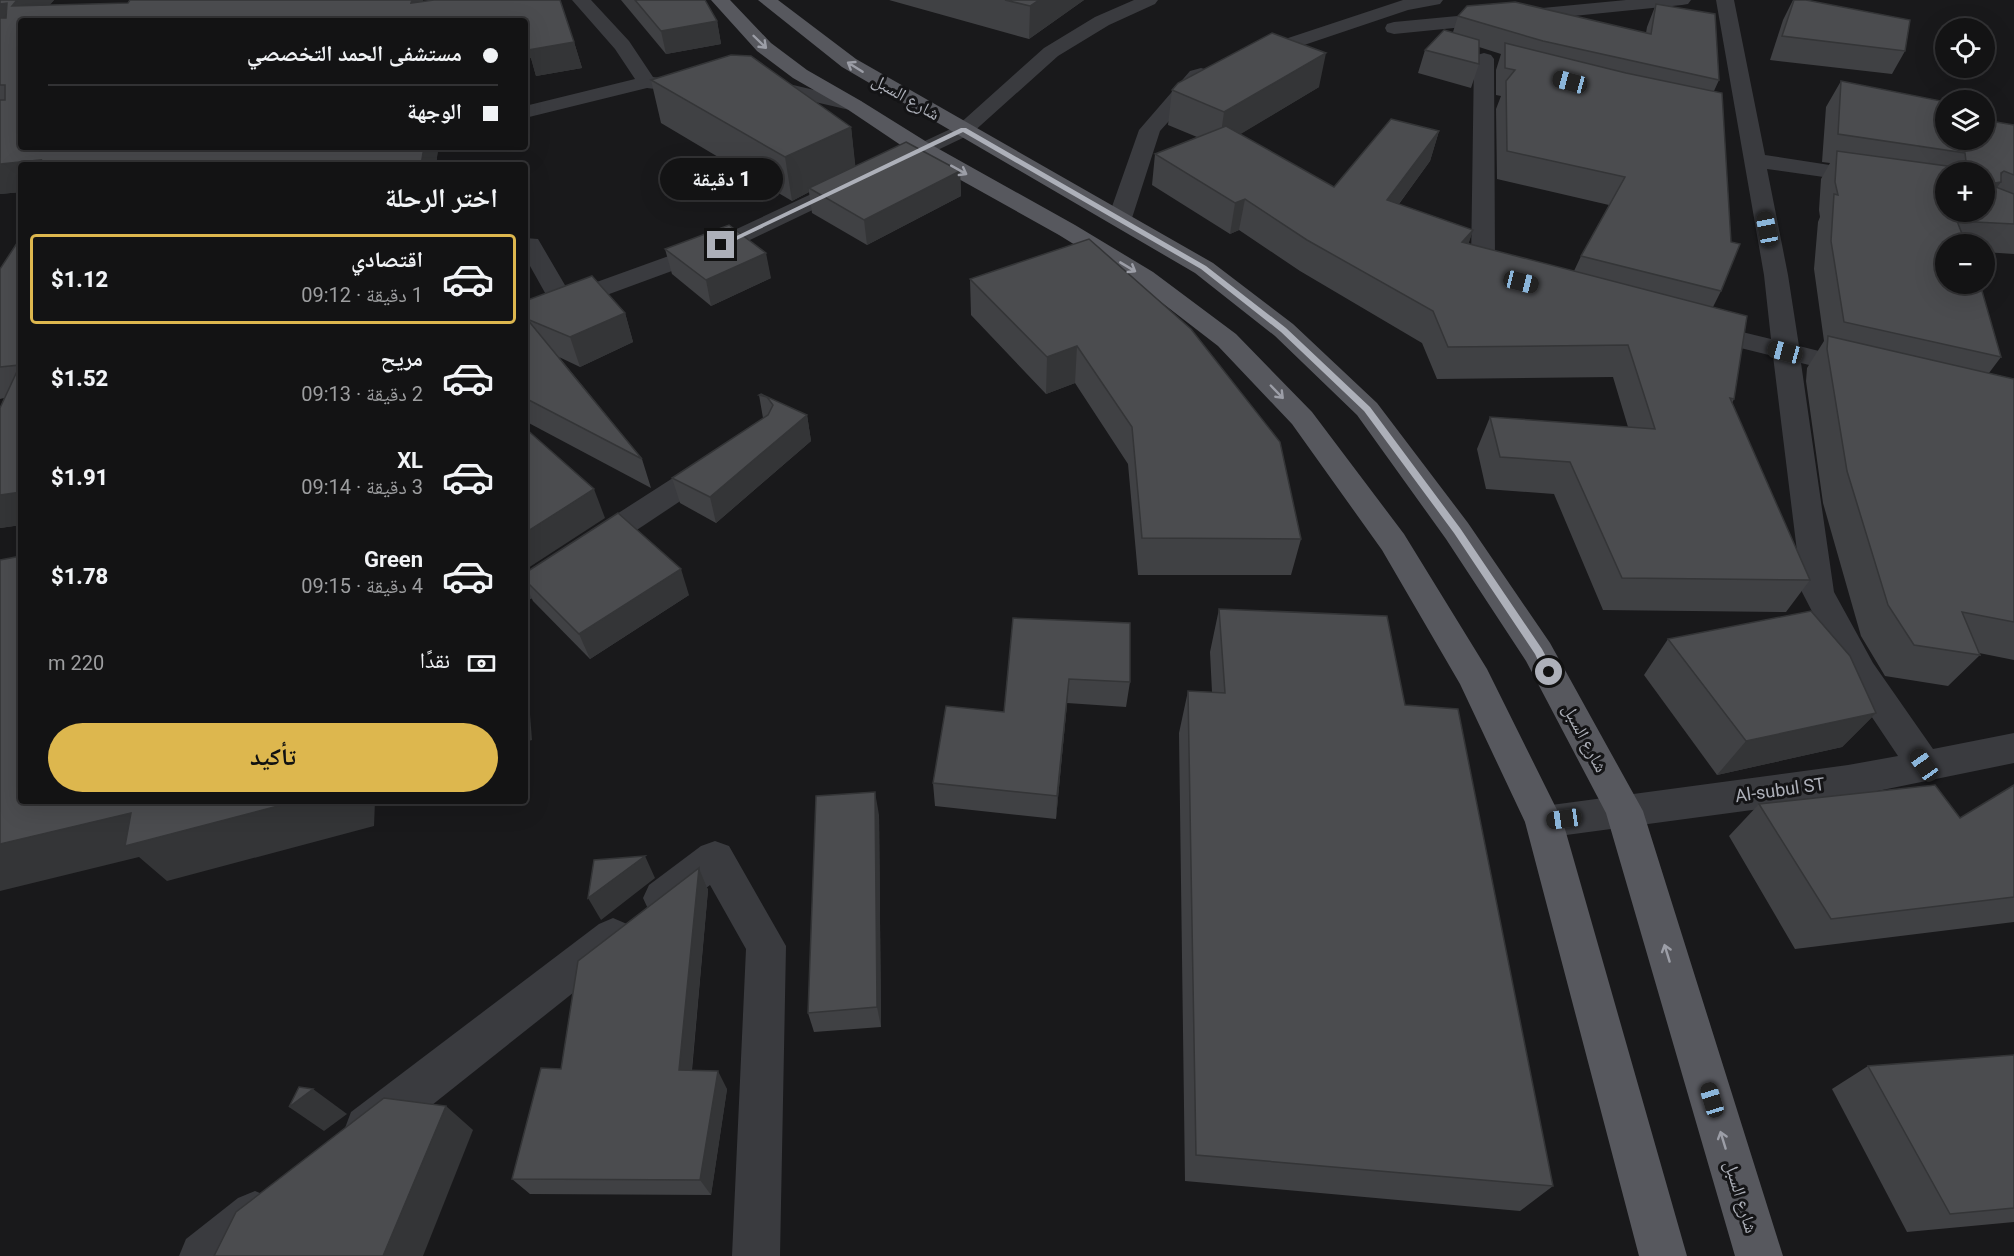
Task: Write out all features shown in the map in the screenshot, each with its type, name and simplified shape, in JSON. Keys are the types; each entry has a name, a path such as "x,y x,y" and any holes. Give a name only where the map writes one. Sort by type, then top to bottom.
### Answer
{"main road":[{"name":"شارع السبل","path":"720,0 764,47 800,74 854,105 922,149 1067,230 1144,277 1227,340 1302,418 1393,542 1475,679 1544,822 1663,1256"},
{"name":"شارع السبل","path":"767,0 849,63 1204,268 1284,330 1367,409 1457,531 1538,652 1624,811 1759,1256"}],"street":[{"path":"581,0 622,45 647,82"},
{"path":"528,316 721,245 964,130 1051,52 1102,21 1149,0"},
{"path":"1238,62 1405,5 1434,0"},
{"path":"1288,44 1391,28 1682,0"},
{"path":"1725,0 1736,118 1753,160 1776,275 1818,591 1860,674 1924,765"},
{"path":"1391,28 1435,43"},
{"path":"1485,59 1484,263 1499,277 1533,286"},
{"path":"1120,218 1150,130 1197,75 1217,68"},
{"path":"528,110 647,82 717,88"},
{"path":"741,89 789,90 854,105"},
{"path":"1753,160 1935,186"},
{"path":"528,244 530,244 563,303"},
{"path":"1682,325 1887,376"},
{"path":"528,587 733,452"},
{"name":"Al-subul ST","path":"1544,822 1848,781 2014,748"},
{"path":"333,1155 715,858 766,946 756,1256"},
{"path":"203,1256 286,1191"}],"building":[{"path":"0,0 17,0 12,6 128,3 130,0 412,0 411,3 434,0 560,0 574,42 528,50 528,18 18,18 18,150 424,150 422,162 40,162 41,160 0,164 0,100 5,100 5,85 0,85 0,18 6,18 7,3 0,4"},
{"path":"635,0 705,0 717,21 661,31"},
{"path":"1005,0 1039,0 1030,6"},
{"path":"1794,0 1806,0 1910,20 1905,51 1782,36"},
{"path":"1515,2 1651,34 1656,4 1715,14 1719,80 1543,41 1458,16 1467,6"},
{"path":"1444,30 1479,40 1479,64 1425,50"},
{"path":"1272,33 1326,53 1224,112 1172,90 1178,83"},
{"path":"1505,43 1626,73 1722,93 1731,242 1740,244 1721,291 1581,256 1625,177 1507,151 1506,81 1515,70 1505,68"},
{"path":"731,55 751,56 851,127 785,157 651,80"},
{"path":"1841,81 1935,100 1935,149 1838,134"},
{"path":"1391,119 1439,131 1387,200 1473,230 1462,242 1747,316 1734,399 1730,398 1810,580 1622,578 1570,462 1500,457 1490,417 1655,429 1628,345 1448,347 1433,311 1307,240 1245,199 1235,203 1155,154 1226,126 1334,187"},
{"path":"1995,122 2014,125 2014,175 2004,171 2001,173 2001,182 1995,183 1995,162 1966,162 1965,153 1945,150 1995,150"},
{"path":"906,142 960,171 864,220 809,188"},
{"path":"1837,151 1935,164 1935,222 1957,222 1962,234 1935,234 1935,294 1983,294 2001,357 1844,322 1831,241 1834,194 1838,195 1835,182"},
{"path":"1995,187 2014,194 2014,224 1976,222 1995,222"},
{"path":"729,225 766,253 706,280 665,249"},
{"path":"1089,239 1191,329 1280,442 1301,539 1142,538 1132,427 1077,346 1047,357 970,279"},
{"path":"18,242 18,365 0,367 0,269"},
{"path":"592,276 625,313 570,337 528,319 528,300"},
{"path":"528,320 642,459 528,400"},
{"path":"1828,336 2014,379 2014,622 1962,612 1980,655 1914,645 1888,605 1847,471 1827,349"},
{"path":"18,369 18,492 0,495 0,408"},
{"path":"761,394 807,415 710,497 672,478 768,415 773,405 767,397 759,395"},
{"path":"528,431 594,489 528,531"},
{"path":"618,513 681,569 579,634 528,583 528,571"},
{"path":"18,557 18,804 286,804 125,846 131,813 0,844 0,560"},
{"path":"1219,609 1387,616 1405,705 1458,709 1553,1186 1196,1155 1188,691 1225,693"},
{"path":"1811,611 1850,656 1876,713 1746,741 1668,639"},
{"path":"1013,618 1130,623 1130,682 1069,679 1057,796 933,783 946,706 1004,712"},
{"path":"1935,785 1960,818 2014,785 2014,897 1831,919 1759,804"},
{"path":"875,792 877,1007 808,1013 816,796"},
{"path":"645,856 588,898 594,860"},
{"path":"699,868 679,1070 718,1071 700,1180 512,1179 541,1068 561,1069 578,961"},
{"path":"2014,1055 2014,1208 1950,1214 1868,1066"},
{"path":"299,1087 313,1089 289,1107"},
{"path":"384,1098 446,1106 383,1256 214,1256 236,1212"}],"route":[{"path":"721,245 964,130 1204,268 1284,330 1367,409 1457,531 1549,672"}]}
